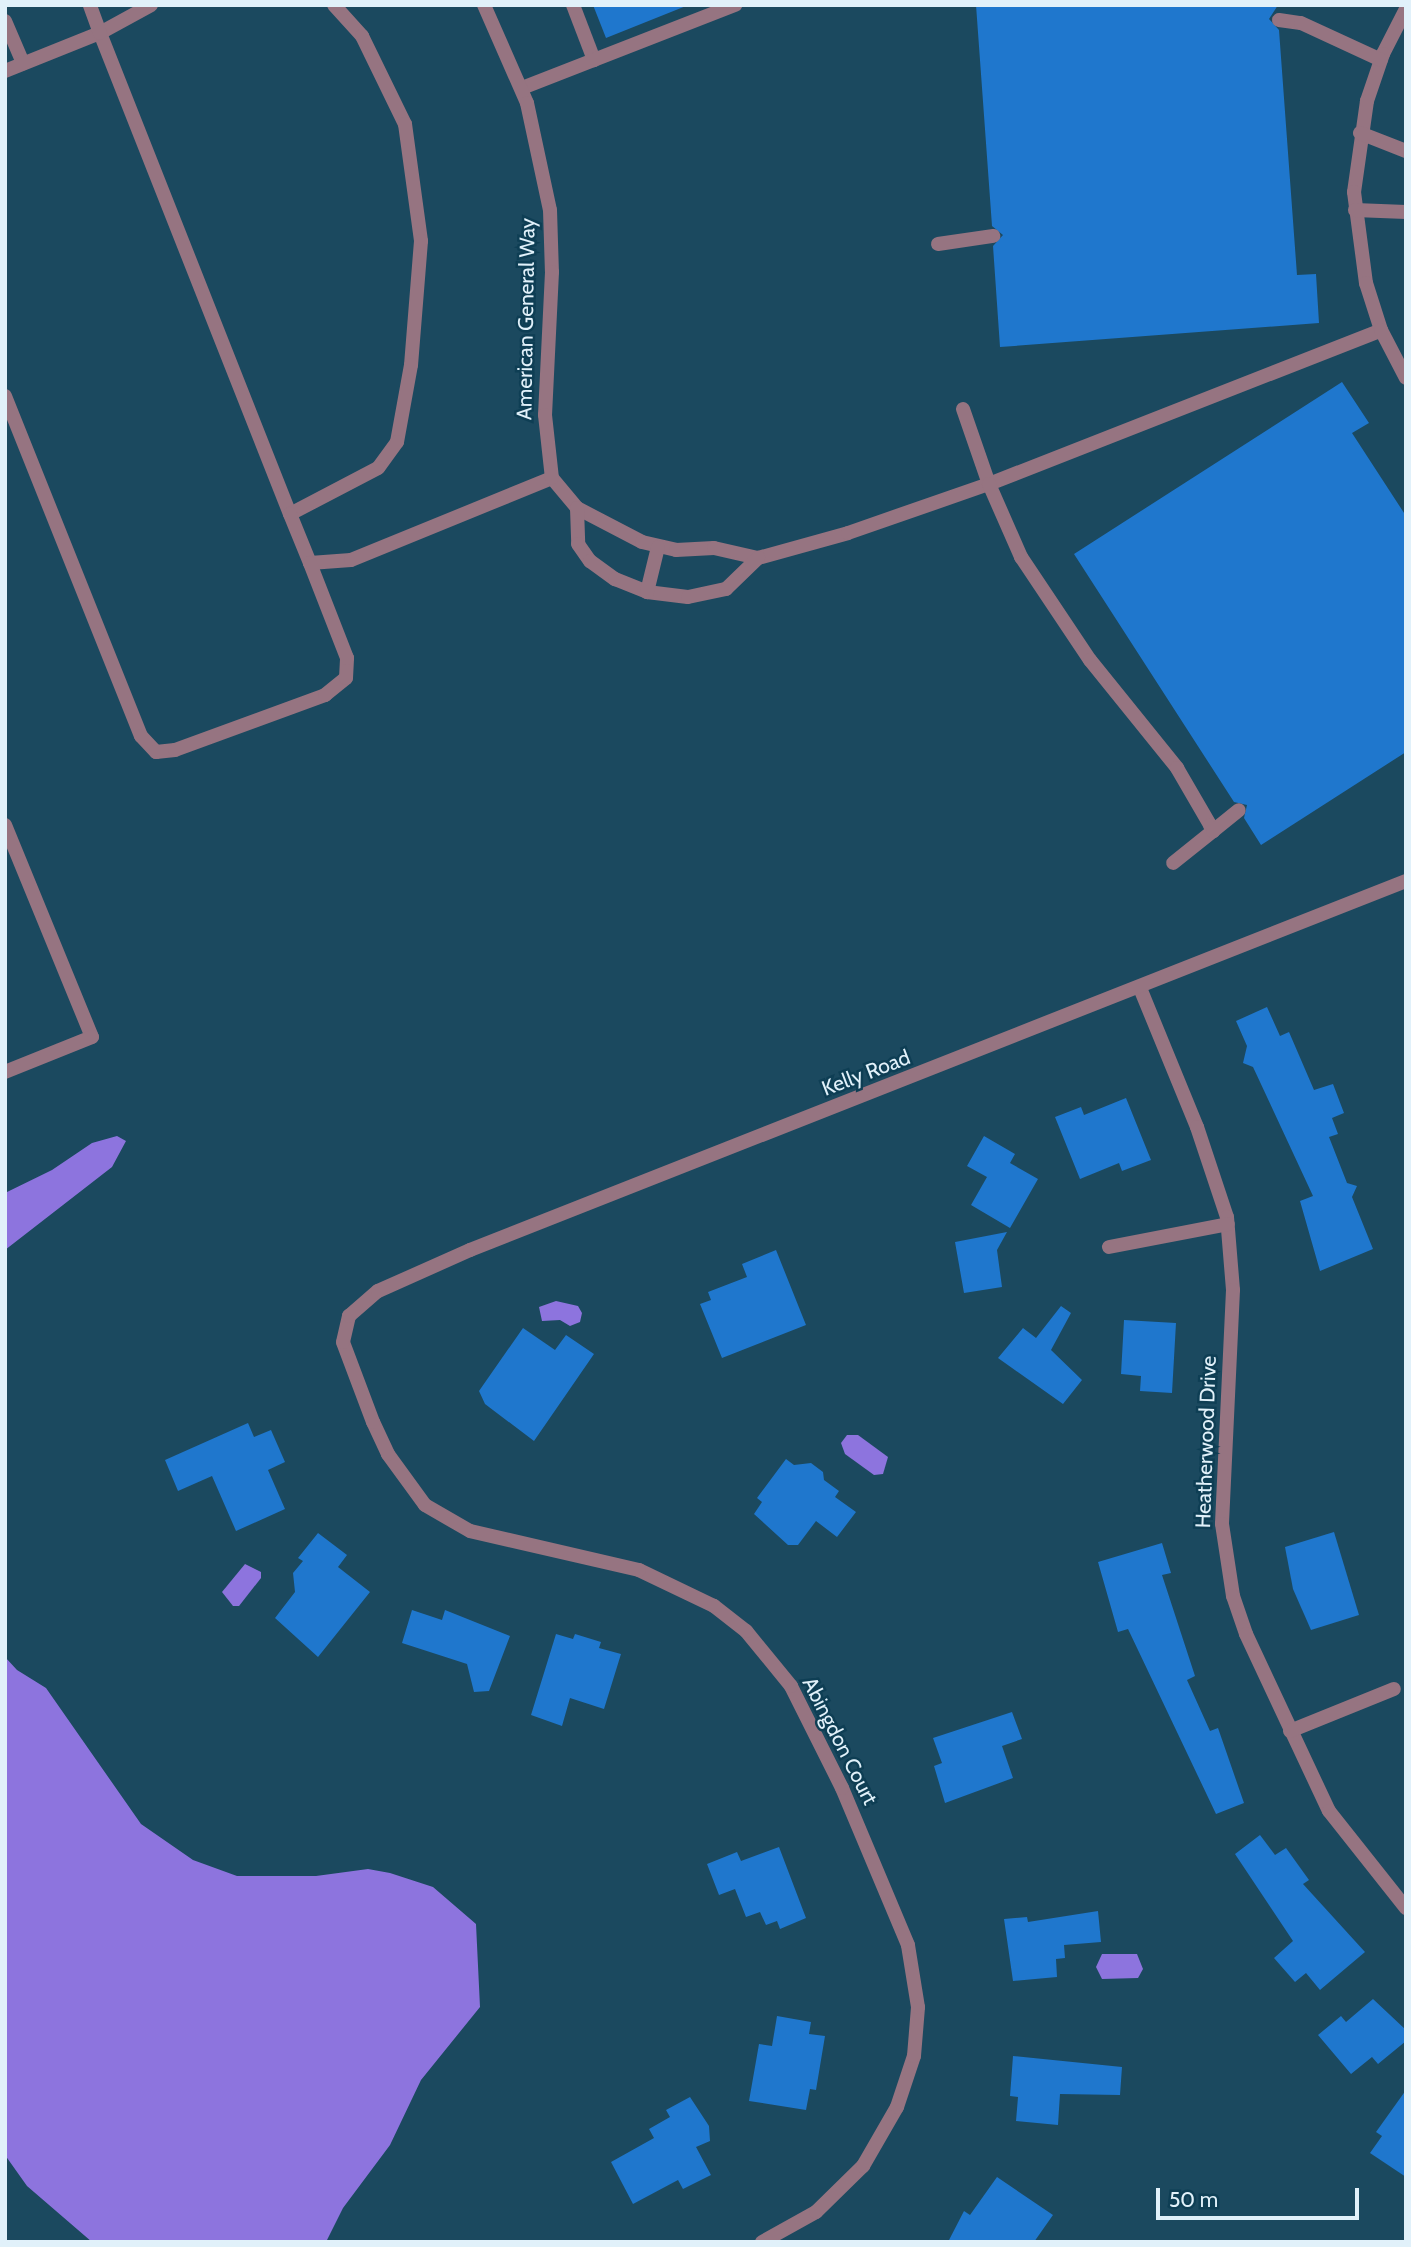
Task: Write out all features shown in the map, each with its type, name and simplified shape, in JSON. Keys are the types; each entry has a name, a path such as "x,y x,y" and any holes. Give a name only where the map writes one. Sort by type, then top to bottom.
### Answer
{"street":[{"path":"5,396 141,736 156,752 175,750 325,695 346,677 346,658 310,563 90,5"},
{"path":"5,71 100,33 151,5"},
{"path":"290,514 378,468 397,442 416,310 421,241 405,124 362,36 334,5"},
{"name":"American General Way","path":"484,5 522,89 550,210 552,272 545,415 552,478"},
{"path":"573,5 594,60"},
{"path":"522,89 735,5"},
{"path":"1406,9 1381,60 1360,134 1355,209 1366,284 1381,330 1406,378"},
{"path":"1279,20 1301,23 1381,60"},
{"path":"5,21 23,63"},
{"path":"1360,134 1406,151"},
{"path":"1355,209 1406,212"},
{"path":"938,244 993,236"},
{"path":"310,563 351,560 552,478 577,508 658,547 714,548 758,558 848,533 989,484 1381,330"},
{"path":"963,409 989,484 1021,557 1090,660 1177,768 1213,831"},
{"path":"577,508 578,544 590,561 615,579 647,592 688,597 726,589 758,558"},
{"path":"647,592 658,547"},
{"path":"1173,863 1239,810"},
{"path":"5,825 92,1037 5,1072"},
{"name":"Kelly Road","path":"349,1316 378,1291 470,1250 1406,881"},
{"name":"Heatherwood Drive","path":"1140,988 1216,1175 1228,1224 1233,1290 1222,1496 1224,1550 1240,1616 1290,1731 1329,1811 1406,1908"},
{"path":"1109,1247 1228,1224"},
{"name":"Abingdon Court","path":"349,1316 343,1342 373,1422 388,1454 425,1505 470,1531 639,1570 714,1606 746,1631 791,1686 842,1787 908,1945 918,2007 914,2056 897,2107 863,2166 816,2211 761,2242"},
{"path":"1290,1731 1394,1689"}],"shaded area":[{"path":"117,1136 126,1141 112,1167 5,1250 5,1193 52,1170 92,1143"},
{"path":"556,1301 578,1306 582,1313 580,1322 570,1326 560,1320 542,1321 539,1307"},
{"path":"847,1435 858,1435 888,1457 883,1474 874,1475 845,1454 841,1443"},
{"path":"245,1564 261,1572 261,1578 239,1606 233,1606 222,1592"},
{"path":"5,1657 17,1670 46,1688 141,1824 193,1860 237,1876 316,1876 368,1869 390,1873 433,1887 476,1924 480,2007 421,2080 390,2145 343,2208 326,2242 92,2242 27,2186 5,2155"},
{"path":"1102,1954 1137,1954 1143,1969 1138,1978 1102,1979 1096,1967"}],"building":[{"path":"593,5 686,5 686,6 606,38"},
{"path":"976,5 1278,5 1269,19 1279,30 1297,275 1316,274 1319,323 1000,347 993,246 1003,235 992,226"},
{"path":"1342,382 1369,423 1352,433 1406,516 1406,752 1261,845 1244,818 1247,805 1234,802 1074,554"},
{"path":"1267,1007 1280,1036 1289,1032 1314,1090 1333,1084 1344,1113 1332,1118 1338,1134 1329,1137 1347,1183 1357,1186 1352,1197 1373,1249 1320,1271 1300,1201 1313,1196 1253,1067 1243,1063 1247,1046 1236,1021"},
{"path":"1126,1098 1151,1160 1122,1171 1119,1163 1080,1179 1055,1117 1081,1107 1084,1115"},
{"path":"984,1136 1015,1154 1010,1163 1038,1179 1010,1228 971,1205 987,1177 967,1166"},
{"path":"1007,1232 997,1250 1002,1287 964,1293 955,1242"},
{"path":"776,1250 806,1325 722,1358 700,1304 711,1300 708,1292 747,1277 742,1264"},
{"path":"1061,1306 1071,1313 1051,1350 1082,1380 1063,1404 998,1358 1023,1328 1036,1338"},
{"path":"1124,1320 1176,1323 1172,1393 1140,1391 1141,1376 1121,1374"},
{"path":"523,1328 555,1350 566,1335 594,1354 534,1441 485,1404 479,1391"},
{"path":"248,1423 254,1437 271,1430 285,1462 268,1470 285,1509 236,1531 212,1476 178,1491 165,1460"},
{"path":"786,1459 794,1465 811,1463 823,1472 824,1480 839,1491 835,1497 856,1512 837,1537 816,1521 798,1545 788,1545 754,1514 762,1502 757,1498"},
{"path":"1334,1532 1359,1615 1311,1630 1293,1589 1285,1547"},
{"path":"318,1533 347,1555 338,1567 370,1592 318,1657 275,1618 295,1592 293,1573 303,1561 298,1558"},
{"path":"1162,1543 1171,1573 1162,1575 1195,1676 1187,1680 1210,1731 1218,1728 1244,1803 1216,1814 1128,1629 1118,1632 1098,1562"},
{"path":"412,1610 442,1620 445,1610 510,1636 489,1691 474,1692 467,1664 402,1643"},
{"path":"556,1634 573,1639 575,1634 601,1642 599,1648 621,1654 604,1709 570,1698 562,1726 531,1715"},
{"path":"1012,1712 1022,1739 1002,1746 1013,1778 945,1803 934,1766 942,1763 933,1738"},
{"path":"1260,1835 1275,1855 1286,1848 1309,1880 1303,1884 1365,1952 1320,1990 1306,1973 1295,1982 1274,1958 1293,1941 1235,1854"},
{"path":"779,1847 806,1918 780,1929 777,1921 766,1925 760,1912 746,1917 735,1889 719,1895 707,1864 737,1852 741,1861"},
{"path":"1098,1911 1101,1942 1064,1945 1065,1958 1056,1959 1057,1977 1013,1981 1004,1919 1027,1917 1028,1922"},
{"path":"1373,1999 1406,2030 1406,2041 1378,2064 1372,2057 1351,2074 1318,2035 1341,2016 1346,2022"},
{"path":"777,2016 811,2022 809,2034 825,2036 816,2090 810,2089 806,2110 749,2101 759,2044 772,2046"},
{"path":"1013,2056 1122,2067 1120,2095 1060,2094 1058,2125 1016,2121 1018,2097 1010,2096"},
{"path":"1406,2090 1406,2177 1370,2153 1382,2136 1376,2132"},
{"path":"690,2097 709,2126 710,2141 696,2147 711,2175 683,2189 678,2180 633,2204 611,2162 654,2138 649,2129 670,2117 666,2110"},
{"path":"997,2177 1053,2215 1034,2242 948,2242 964,2211 970,2215"}]}
